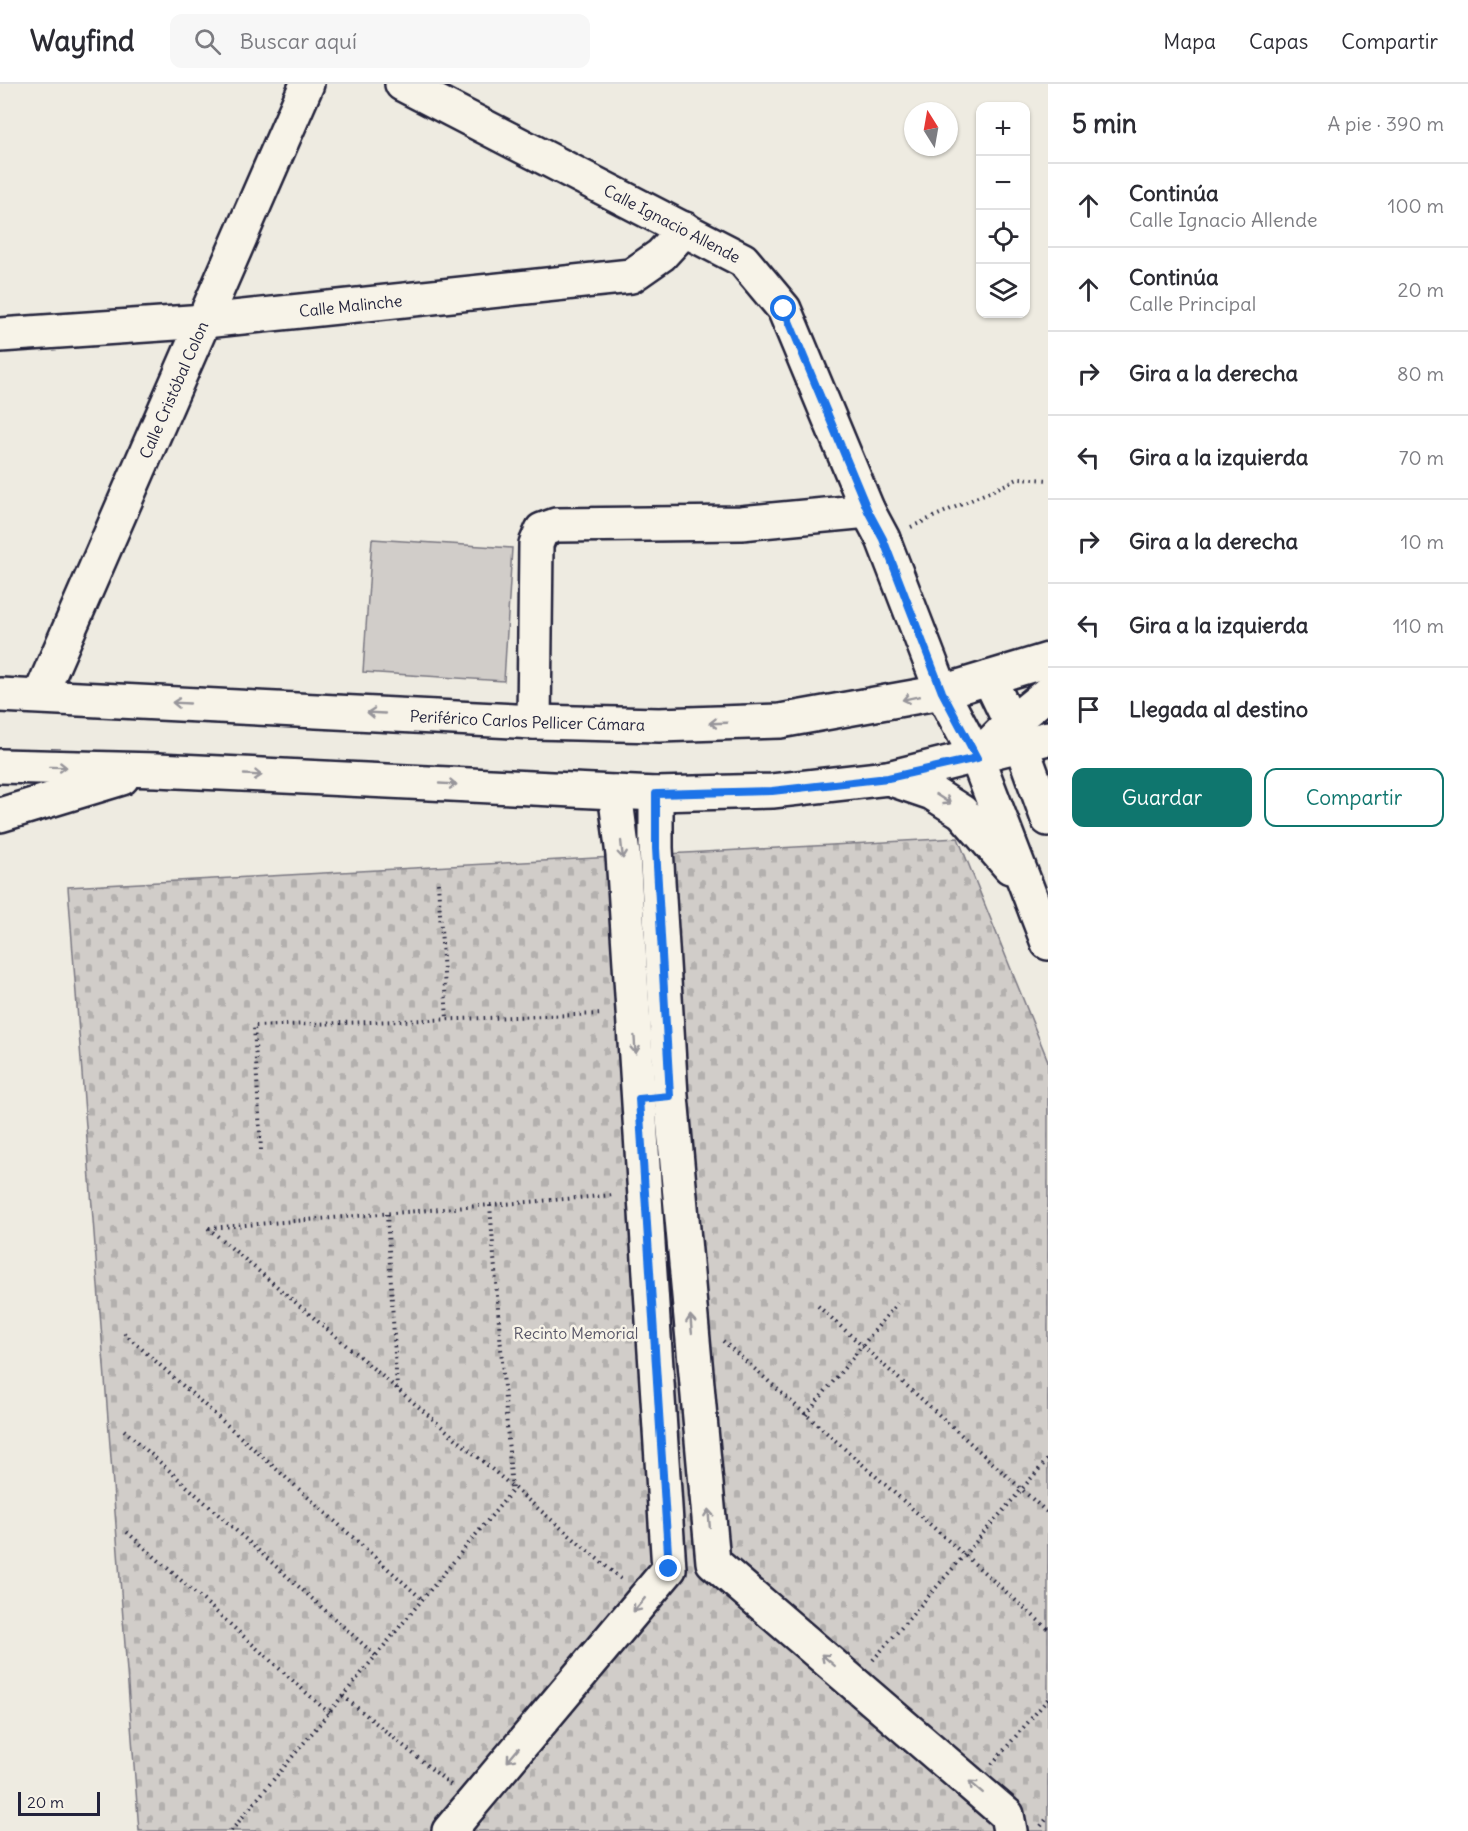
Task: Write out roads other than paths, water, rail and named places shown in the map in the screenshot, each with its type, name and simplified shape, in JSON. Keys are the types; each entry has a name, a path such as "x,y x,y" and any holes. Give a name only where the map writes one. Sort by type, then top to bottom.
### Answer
{"street":[{"name":"Calle Cristóbal Colon","path":"40,696 307,84"},
{"name":"Calle Ignacio Allende","path":"402,84 743,260 784,309 868,511 883,539 942,692 977,758 1029,888 1048,943"},
{"name":"Calle Malinche","path":"0,335 205,321 631,276 662,255 685,229"},
{"path":"534,722 536,544 542,530 556,525 741,523 868,511"},
{"name":"Periférico Carlos Pellicer Cámara","path":"0,695 534,722 659,725 780,722 942,692 1048,660"},
{"path":"989,678 1027,735 1048,819"},
{"path":"0,766 157,770 656,794 772,791 888,778 977,758 1027,735 1048,693"},
{"path":"0,815 118,779 157,770"},
{"path":"888,778 932,793 962,812 1029,888"},
{"path":"615,792 623,855 633,1012 655,1097 690,1312 713,1562 1007,1815 1010,1831"},
{"path":"656,794 655,1097 645,1192 669,1569"},
{"path":"449,1831 669,1569 713,1562"}],"park label":[{"name":"Recinto Memorial","path":"576,1333"}]}
